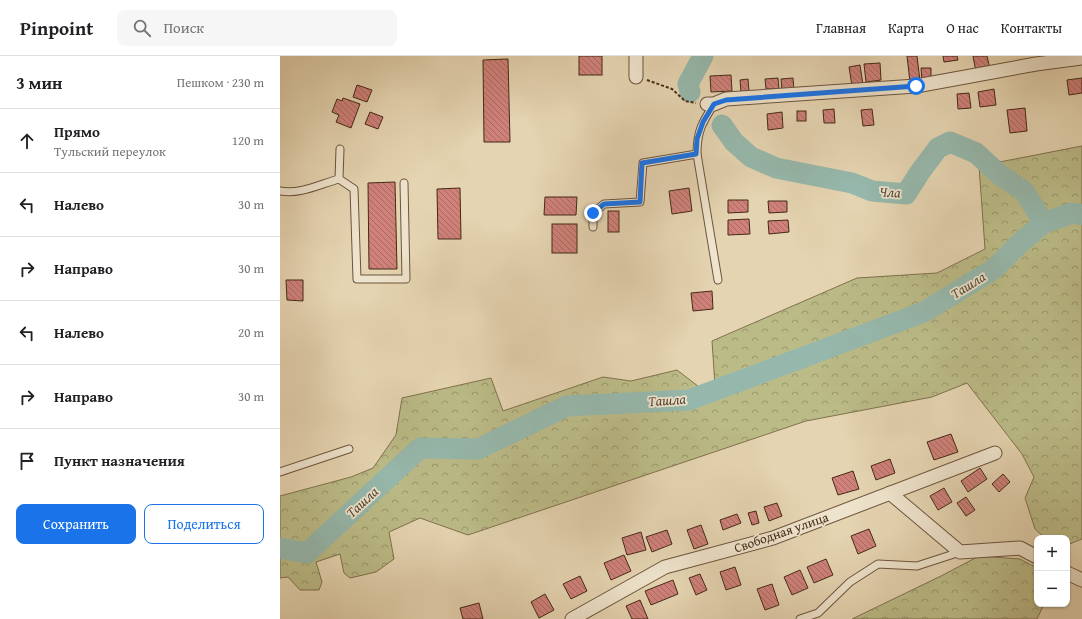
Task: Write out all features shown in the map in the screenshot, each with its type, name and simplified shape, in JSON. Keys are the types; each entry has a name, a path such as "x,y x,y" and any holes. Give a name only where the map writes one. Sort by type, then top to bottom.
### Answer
{"street":[{"path":"636,56 636,77"},
{"path":"710,104 726,100 916,86 1036,60 1082,58"},
{"name":"Свободная улица","path":"572,619 665,567 773,538 995,453"},
{"path":"890,493 960,552 1020,548 1034,555"},
{"path":"1070,574 1082,580"}],"lane":[{"path":"710,104 697,139 696,154 718,280"},
{"path":"339,179 340,149"},
{"path":"593,227 593,213 604,204 640,202 642,163 696,154"},
{"path":"339,179 354,189 357,279 406,279 404,183"},
{"path":"280,191 295,192 339,179"},
{"path":"280,472 349,449"},
{"path":"800,619 818,613 850,582 878,564 917,566 960,552"}],"path":[{"path":"636,77 672,88 685,101 710,104"}],"green space":[{"path":"1082,146 1082,539 1070,544 1070,535 1042,535 1035,529 1025,498 1034,477 1022,454 967,383 932,397 806,421 468,535 420,518 389,532 394,559 376,572 350,578 344,573 340,554 316,562 322,582 319,590 300,590 288,577 280,578 280,496 351,477 373,468 396,435 402,398 491,378 503,411 603,377 631,381 677,370 716,400 712,341 857,278 937,273 985,249 979,166"},
{"path":"979,556 1020,559 1034,566 1034,607 1043,607 1037,619 852,619"}],"building":[{"path":"579,56 602,56 602,75 579,75"},
{"path":"907,56 917,56 920,81 910,82"},
{"path":"943,56 957,56 958,60 944,62"},
{"path":"973,56 987,56 990,69 976,72"},
{"path":"508,59 510,142 484,142 483,60"},
{"path":"880,63 881,80 866,82 864,64"},
{"path":"860,65 863,85 852,86 849,67"},
{"path":"921,68 931,68 931,82 922,82"},
{"path":"731,75 732,91 711,92 710,76"},
{"path":"778,78 779,89 766,89 765,79"},
{"path":"793,78 794,90 782,91 781,79"},
{"path":"1082,78 1082,93 1069,95 1067,80"},
{"path":"748,79 749,91 741,92 740,80"},
{"path":"357,85 372,90 367,102 353,97"},
{"path":"994,89 996,105 980,107 978,92"},
{"path":"969,93 971,108 958,109 957,94"},
{"path":"343,98 360,104 351,128 336,122 339,115 332,112 337,99 342,101"},
{"path":"1025,108 1027,131 1010,133 1007,110"},
{"path":"834,109 835,123 824,123 823,110"},
{"path":"872,109 874,125 863,126 861,110"},
{"path":"797,111 806,111 806,121 797,121"},
{"path":"370,112 383,117 378,129 365,124"},
{"path":"782,112 783,128 768,130 767,114"},
{"path":"395,182 397,269 369,269 368,183"},
{"path":"460,188 461,239 438,239 437,189"},
{"path":"689,188 692,211 672,214 669,191"},
{"path":"545,197 577,197 576,215 544,215"},
{"path":"728,200 748,200 748,212 728,213"},
{"path":"768,201 787,201 787,212 769,213"},
{"path":"608,211 619,211 619,232 608,232"},
{"path":"749,219 750,234 728,235 728,220"},
{"path":"788,220 789,232 769,234 768,221"},
{"path":"552,224 577,224 577,253 552,253"},
{"path":"286,280 303,280 303,301 287,300"},
{"path":"712,291 713,309 693,311 691,293"},
{"path":"951,434 958,452 934,460 927,442"},
{"path":"890,459 895,473 876,480 871,466"},
{"path":"980,468 987,479 968,492 961,481"},
{"path":"853,471 859,489 838,495 832,478"},
{"path":"1003,474 1010,482 999,492 992,484"},
{"path":"944,488 952,502 938,510 930,496"},
{"path":"966,497 975,510 966,516 957,503"},
{"path":"777,503 782,516 769,521 764,507"},
{"path":"756,511 759,523 752,525 748,513"},
{"path":"737,514 741,523 723,530 720,520"},
{"path":"701,525 708,544 694,549 687,530"},
{"path":"869,529 876,546 858,554 851,536"},
{"path":"667,530 672,544 652,552 646,537"},
{"path":"641,532 646,550 627,555 622,538"},
{"path":"624,555 631,571 611,580 604,563"},
{"path":"826,559 833,575 814,583 807,567"},
{"path":"735,567 741,585 726,590 720,572"},
{"path":"800,570 808,588 792,595 784,577"},
{"path":"700,574 707,590 696,595 689,578"},
{"path":"580,576 587,591 571,599 563,584"},
{"path":"673,580 678,594 651,605 645,591"},
{"path":"772,584 779,605 765,610 757,589"},
{"path":"545,594 554,610 539,618 531,602"},
{"path":"640,600 648,619 632,619 626,606"},
{"path":"479,603 483,619 463,619 460,608"}],"waterway":[{"name":"Чла","path":"690,92 688,84 703,56"},
{"name":"Чла","path":"722,125 734,142 751,157 776,168 852,183 872,191 906,194 938,148 950,142 976,153 1000,175 1024,191 1044,223"},
{"name":"Ташла","path":"280,548 307,553 420,448 478,449 567,406 689,400 924,312 994,269 1019,244 1044,223 1072,213 1082,215"}],"route":[{"path":"593,213 604,204 640,202 642,163 696,154 697,139 703,122 714,104 726,100 916,86"}]}
